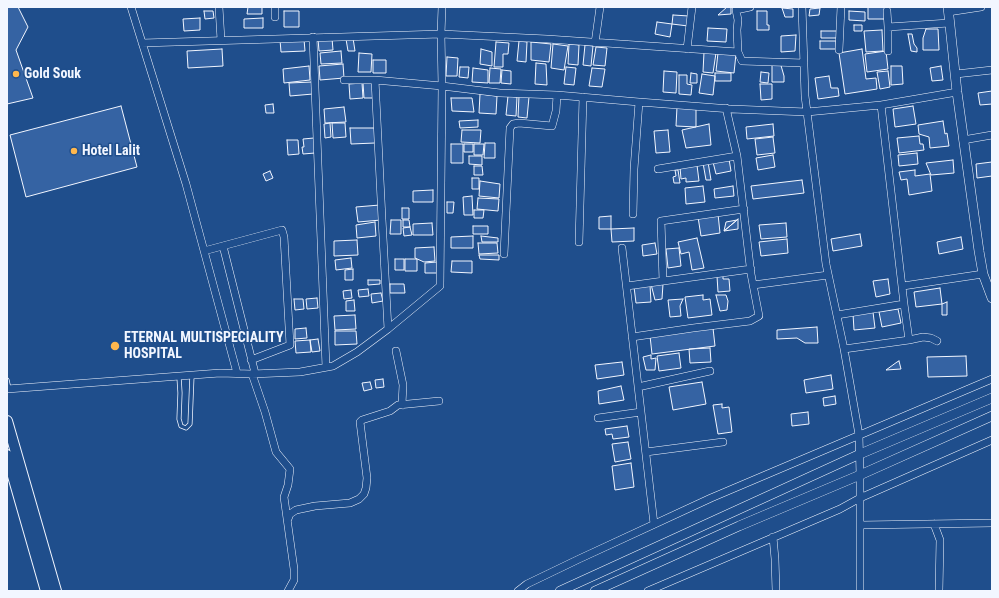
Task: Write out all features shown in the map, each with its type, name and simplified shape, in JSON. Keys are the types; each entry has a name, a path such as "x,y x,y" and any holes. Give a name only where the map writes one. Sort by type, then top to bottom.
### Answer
{"main road":[{"path":"7,421 56,591"},
{"path":"7,455 46,591"}],"street":[{"path":"131,7 186,184 237,372"},
{"path":"219,7 220,40"},
{"path":"275,7 275,18"},
{"path":"8,389 237,372 253,374 300,372 333,366 357,352 388,329 440,286 442,7"},
{"path":"595,43 600,7"},
{"path":"687,49 692,7"},
{"path":"750,7 736,10 738,20 738,52 742,61 804,63"},
{"path":"802,7 807,112 828,275 844,349 859,435 860,591"},
{"path":"839,50 841,7"},
{"path":"981,7 948,10 956,74 956,92 983,274 992,298"},
{"path":"887,11 888,51"},
{"path":"888,27 949,23"},
{"path":"142,43 441,34 738,52"},
{"path":"313,37 326,367"},
{"path":"956,74 992,70"},
{"path":"344,80 375,80 500,93 557,95 726,108 807,112 881,105 956,92"},
{"path":"375,80 388,329"},
{"path":"504,254 510,128 513,124 519,123 552,126 556,110 557,95"},
{"path":"579,242 583,97"},
{"path":"633,214 634,169 639,102"},
{"path":"881,105 909,340"},
{"path":"632,338 750,321 759,316 753,285 737,156 726,108"},
{"path":"963,140 992,135"},
{"path":"658,169 737,156"},
{"path":"663,281 661,221 744,209"},
{"path":"204,252 282,230 284,237 290,345 251,360"},
{"path":"223,246 251,360 253,374 276,452 290,469 288,485 284,497 288,519 294,580 288,591"},
{"path":"622,248 654,524"},
{"path":"627,286 751,269"},
{"path":"903,286 983,274"},
{"path":"753,285 828,275"},
{"path":"837,315 904,304"},
{"path":"844,349 923,337 931,338 936,341"},
{"path":"396,351 403,386 403,405"},
{"path":"638,387 710,371"},
{"path":"518,591 534,581 711,498 992,379"},
{"path":"560,591 860,454 992,398"},
{"path":"288,519 290,514 296,510 315,506 350,503 364,494 367,478 360,422 362,420 390,411 398,405 439,402"},
{"path":"598,418 641,412"},
{"path":"595,591 739,526 860,475 992,416"},
{"path":"648,591 660,589 992,440"},
{"path":"646,452 723,442"},
{"path":"860,525 992,523"},
{"path":"934,524 940,540 939,591"},
{"path":"773,537 776,591"}],"lane":[{"path":"179,376 179,419 181,426 186,428 190,424 192,375"},
{"path":"7,380 8,389"}],"building":[{"name":"Gold Souk","path":"7,7 18,7 28,27 16,50 33,98 7,104"},
{"path":"248,7 262,7 262,14 247,14"},
{"path":"727,7 731,7 731,14 718,15"},
{"path":"868,7 885,7 885,19 868,19"},
{"path":"782,8 793,9 793,17 785,17"},
{"path":"820,8 819,15 809,16 810,9"},
{"path":"204,11 213,11 214,18 205,19"},
{"path":"284,11 299,11 299,27 284,27"},
{"path":"757,11 767,11 767,25 769,25 769,30 757,30"},
{"path":"849,11 865,12 865,21 849,20"},
{"path":"673,15 689,16 688,26 672,24"},
{"path":"200,18 200,30 184,31 183,19"},
{"path":"263,18 263,28 244,28 244,19"},
{"path":"657,22 672,24 670,37 655,34"},
{"path":"854,25 862,25 862,31 854,31"},
{"path":"708,28 727,29 726,42 707,41"},
{"path":"926,29 938,29 939,50 923,50 923,38"},
{"path":"882,30 883,51 866,52 864,31"},
{"path":"821,31 837,31 837,38 821,38"},
{"path":"908,34 912,34 917,52 911,51"},
{"path":"796,35 795,51 781,52 781,36"},
{"path":"332,38 333,50 319,51 318,39"},
{"path":"353,38 355,51 348,51 346,39"},
{"path":"304,39 305,51 281,52 280,40"},
{"path":"519,41 527,42 526,62 517,61"},
{"path":"820,41 836,41 836,49 820,49"},
{"path":"496,42 509,43 508,54 503,54 503,67 494,67"},
{"path":"531,42 551,44 549,62 531,60"},
{"path":"553,44 568,46 564,70 551,68"},
{"path":"569,44 579,45 578,65 568,64"},
{"path":"585,45 593,46 591,66 583,65"},
{"path":"596,47 607,48 605,66 593,65"},
{"path":"222,49 223,66 188,68 187,51"},
{"path":"481,49 492,52 492,66 480,64"},
{"path":"862,49 866,79 876,78 877,89 845,94 839,53"},
{"path":"341,51 342,63 321,64 320,53"},
{"path":"886,51 888,69 867,72 865,54"},
{"path":"704,52 716,53 713,73 703,72"},
{"path":"359,53 372,54 371,72 358,72"},
{"path":"718,53 736,54 734,73 716,71"},
{"path":"447,57 458,58 457,76 446,76"},
{"path":"373,60 386,60 386,73 373,73"},
{"path":"780,62 784,82 772,82 772,63"},
{"path":"536,63 546,64 547,85 535,84"},
{"path":"343,64 344,78 320,80 319,66"},
{"path":"309,66 310,80 284,83 283,69"},
{"path":"891,66 902,66 903,84 891,85"},
{"path":"941,66 943,80 932,81 930,68"},
{"path":"460,67 469,67 468,78 459,77"},
{"path":"566,67 576,68 574,85 564,84"},
{"path":"473,68 488,70 488,83 472,82"},
{"path":"490,68 501,69 500,83 489,83"},
{"path":"592,68 605,69 602,87 589,86"},
{"path":"502,70 511,71 511,84 501,83"},
{"path":"664,71 677,72 676,93 663,92"},
{"path":"888,71 890,87 880,89 877,72"},
{"path":"761,72 769,73 768,83 760,82"},
{"path":"691,73 697,74 697,83 690,83"},
{"path":"715,73 731,73 731,81 715,81"},
{"path":"702,74 715,76 713,95 699,93"},
{"path":"679,75 687,75 687,84 692,85 691,95 679,94"},
{"path":"829,76 831,88 838,88 839,96 818,99 815,78"},
{"path":"312,82 313,94 290,96 289,83"},
{"path":"362,83 363,98 350,99 349,84"},
{"path":"363,83 374,83 375,98 364,98"},
{"path":"760,84 772,84 772,99 761,100"},
{"path":"992,91 992,104 980,105 978,93"},
{"path":"480,94 497,96 496,114 479,113"},
{"path":"508,96 517,97 516,116 506,115"},
{"path":"519,96 529,97 527,118 518,117"},
{"path":"451,98 472,98 474,112 452,111"},
{"path":"273,104 274,113 266,113 265,105"},
{"name":"Hotel Lalit","path":"121,106 137,167 26,197 10,135"},
{"path":"913,106 916,124 895,127 893,109"},
{"path":"344,107 346,122 325,123 324,109"},
{"path":"677,107 696,107 696,127 676,126"},
{"path":"478,120 478,127 460,128 459,121"},
{"path":"943,121 949,146 930,148 929,137 919,134 918,125"},
{"path":"330,123 331,137 325,138 324,124"},
{"path":"332,123 345,123 346,137 333,138"},
{"path":"709,124 711,145 686,148 682,130"},
{"path":"773,124 774,136 747,139 746,127"},
{"path":"350,128 375,128 375,143 351,144"},
{"path":"462,130 481,130 480,143 461,142"},
{"path":"668,130 670,152 656,153 654,131"},
{"path":"919,136 920,144 923,144 924,150 899,153 897,138"},
{"path":"773,137 775,153 757,155 755,139"},
{"path":"314,138 315,153 303,154 303,139"},
{"path":"287,140 298,140 299,154 288,155"},
{"path":"485,143 495,143 495,158 484,158"},
{"path":"451,144 463,144 463,163 451,163"},
{"path":"464,144 473,144 473,152 464,152"},
{"path":"474,144 484,144 483,155 474,155"},
{"path":"917,153 918,164 899,166 898,155"},
{"path":"773,155 775,167 758,170 756,158"},
{"path":"469,156 482,156 482,165 469,164"},
{"path":"729,159 731,171 716,174 713,162"},
{"path":"953,160 954,173 931,175 926,163"},
{"path":"708,162 711,180 706,180 703,163"},
{"path":"992,162 992,176 977,178 976,164"},
{"path":"697,165 699,181 686,182 686,178 681,179 680,167"},
{"path":"474,166 482,166 483,175 474,175"},
{"path":"675,170 678,170 680,183 674,183 673,177 676,176"},
{"path":"915,170 915,176 930,174 932,191 909,195 907,179 901,180 899,172"},
{"path":"270,171 273,178 266,181 263,174"},
{"path":"472,178 479,178 479,189 472,189"},
{"path":"802,180 804,193 753,199 751,186"},
{"path":"480,181 500,184 499,198 479,196"},
{"path":"703,186 705,202 686,204 685,188"},
{"path":"733,186 734,196 715,198 714,189"},
{"path":"433,190 433,202 413,202 413,191"},
{"path":"472,196 473,215 464,215 463,197"},
{"path":"478,198 499,199 498,211 477,209"},
{"path":"447,202 454,202 453,213 447,213"},
{"path":"380,205 381,220 358,222 356,207"},
{"path":"402,208 409,208 409,219 402,219"},
{"path":"474,210 484,210 483,218 474,218"},
{"path":"718,214 720,233 701,236 698,217"},
{"path":"611,216 611,229 599,229 599,217"},
{"path":"738,219 738,229 724,231 737,220"},
{"path":"391,220 401,220 401,234 390,234"},
{"path":"403,220 409,220 410,227 403,227"},
{"path":"737,220 724,231 726,222"},
{"path":"375,222 376,236 357,238 356,225"},
{"path":"432,223 433,235 413,235 413,224"},
{"path":"786,223 787,237 761,239 759,225"},
{"path":"473,226 488,226 488,234 473,234"},
{"path":"410,227 412,235 404,236 403,228"},
{"path":"634,228 634,241 612,242 611,229"},
{"path":"860,234 862,246 833,251 831,239"},
{"path":"473,236 473,248 451,248 451,237"},
{"path":"481,236 498,238 498,242 482,242"},
{"path":"961,237 963,249 939,254 937,242"},
{"path":"697,238 704,268 692,270 689,252 681,254 678,242"},
{"path":"787,239 788,253 761,256 759,242"},
{"path":"357,240 358,255 334,256 334,241"},
{"path":"478,243 497,243 498,253 479,254"},
{"path":"655,243 657,254 643,256 642,245"},
{"path":"434,247 435,261 424,262 415,258 415,248"},
{"path":"679,248 681,266 668,268 666,249"},
{"path":"479,255 499,255 499,260 480,259"},
{"path":"351,258 352,268 336,270 335,260"},
{"path":"395,259 404,259 404,270 395,270"},
{"path":"405,259 417,259 417,271 405,271"},
{"path":"452,261 472,261 472,273 451,272"},
{"path":"437,262 437,273 425,273 425,263"},
{"path":"353,269 353,280 345,280 345,270"},
{"path":"717,276 723,276 723,279 729,279 730,291 718,292"},
{"path":"888,279 890,294 876,297 873,281"},
{"path":"368,280 380,280 380,284 368,285"},
{"path":"390,284 404,284 405,293 390,293"},
{"path":"651,284 663,284 662,299 655,300"},
{"path":"650,285 651,302 636,303 634,287"},
{"path":"940,288 942,304 916,307 914,292"},
{"path":"368,289 369,296 359,297 358,290"},
{"path":"351,290 352,298 344,299 343,291"},
{"path":"381,293 383,301 372,303 371,294"},
{"path":"703,295 703,300 710,299 712,315 688,318 685,297"},
{"path":"716,295 726,295 728,301 727,310 720,311"},
{"path":"317,298 318,308 307,309 306,299"},
{"path":"294,299 303,299 304,309 295,310"},
{"path":"683,299 680,306 681,316 670,317 668,300"},
{"path":"354,300 355,311 346,311 346,301"},
{"path":"947,302 947,315 942,315 942,304"},
{"path":"898,309 901,323 882,327 879,312"},
{"path":"873,312 875,328 854,330 853,314"},
{"path":"355,315 356,329 335,330 334,316"},
{"path":"817,327 818,343 805,343 797,338 777,339 777,330"},
{"path":"306,328 307,338 295,339 295,329"},
{"path":"713,328 715,346 652,354 650,336"},
{"path":"335,331 356,331 357,344 335,345"},
{"path":"318,339 320,351 312,352 310,340"},
{"path":"310,340 311,352 296,353 295,341"},
{"path":"710,348 711,362 690,363 689,349"},
{"path":"679,353 681,368 659,371 657,356"},
{"path":"651,355 651,359 656,358 655,370 646,370 643,357"},
{"path":"966,356 967,376 928,377 927,357"},
{"path":"899,361 901,369 886,370 897,362"},
{"path":"622,362 624,375 597,379 595,365"},
{"path":"831,375 833,389 806,393 804,380"},
{"path":"383,379 384,387 376,388 375,380"},
{"path":"370,382 372,389 364,391 362,383"},
{"path":"702,382 706,404 673,410 669,387"},
{"path":"621,386 624,400 599,404 598,391"},
{"path":"835,396 836,404 824,406 823,398"},
{"path":"722,404 722,408 729,407 732,432 718,434 713,405"},
{"path":"808,412 809,424 792,426 791,414"},
{"path":"627,426 629,437 613,439 612,434 606,435 605,429"},
{"path":"628,442 631,459 615,462 612,444"},
{"path":"631,463 634,487 615,490 612,466"}],"place":[{"name":"Gold Souk","path":"16,74"},
{"name":"Hotel Lalit","path":"74,151"},
{"name":"ETERNAL MULTISPECIALITY HOSPITAL","path":"115,346"}]}
